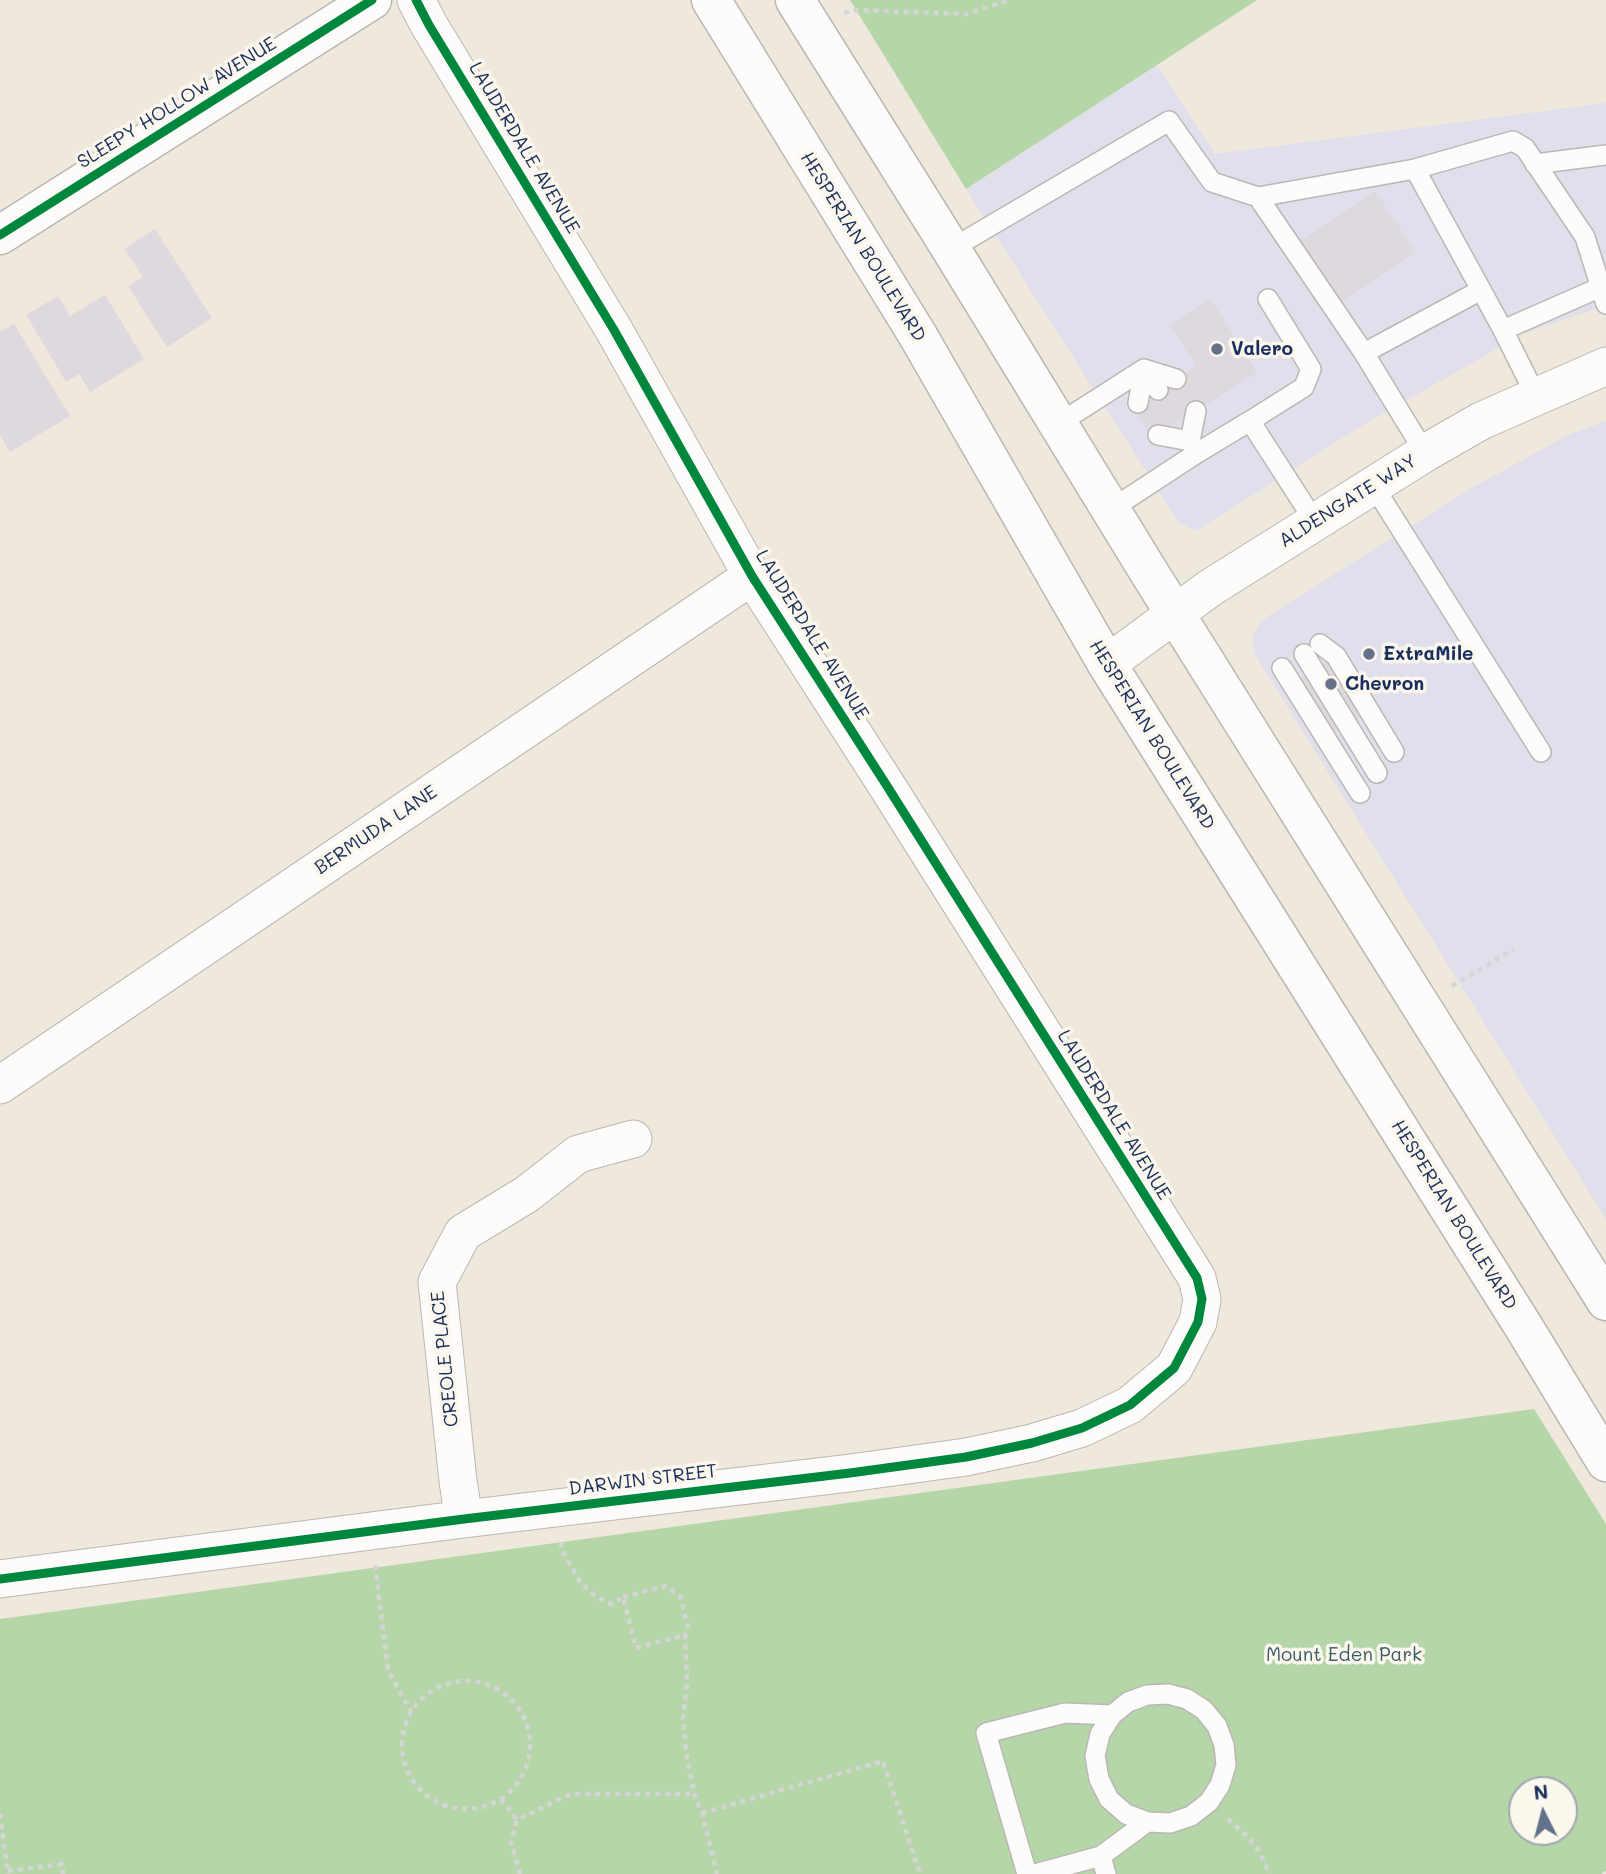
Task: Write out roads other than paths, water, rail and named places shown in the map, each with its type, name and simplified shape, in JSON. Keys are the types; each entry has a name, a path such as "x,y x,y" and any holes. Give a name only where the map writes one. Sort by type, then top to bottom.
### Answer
{"main road":[{"name":"SLEEPY HOLLOW AVENUE","path":"0,235 372,0"},
{"name":"HESPERIAN BOULEVARD","path":"711,0 917,334 1107,664 1606,1462"},
{"path":"803,12 951,248 1110,510 1606,1301"}],"street":[{"name":"LAUDERDALE AVENUE","path":"416,0 614,330 752,576 1197,1278"},
{"name":"ALDENGATE WAY","path":"1107,664 1210,588 1425,453 1481,421 1606,366"},
{"name":"BERMUDA LANE","path":"0,1085 752,576"},
{"name":"CREOLE PLACE","path":"464,1519 437,1282 463,1233 527,1194 578,1154 633,1139"},
{"name":"DARWIN STREET","path":"0,1579 464,1519 850,1473 966,1457 1032,1443 1082,1428 1130,1405 1174,1368 1198,1322 1202,1299 1197,1278"}],"lane":[{"path":"951,248 1169,121 1212,182 1258,197 1415,169 1513,141 1525,148 1598,253 1603,295 1503,330"},
{"path":"1535,164 1606,155"},
{"path":"1415,169 1536,396"},
{"path":"1258,197 1364,353 1425,453"},
{"path":"1364,353 1481,289"},
{"path":"1110,510 1193,447 1250,421 1304,387 1311,369 1268,299"},
{"path":"1144,369 1158,390"},
{"path":"1138,402 1144,369"},
{"path":"1058,424 1144,369 1176,379"},
{"path":"1193,447 1196,411"},
{"path":"1250,421 1314,522"},
{"path":"1178,423 1193,447"},
{"path":"1158,435 1193,447"},
{"path":"1373,485 1541,752"},
{"path":"1377,773 1312,649 1336,656 1394,752"},
{"path":"1282,668 1360,793"},
{"path":"1168,1694 1187,1699 1204,1710 1217,1726 1224,1745 1226,1765 1220,1785 1209,1802 1191,1816 1170,1823 1147,1822 1126,1814 1109,1799 1099,1779 1095,1756 1100,1734 1112,1715 1128,1702 1147,1695 1168,1694"},
{"path":"1027,1874 986,1733 1065,1713 1112,1715"},
{"path":"1035,1874 1104,1865 1147,1822"}],"place":[{"name":"Valero","path":"1217,349"},
{"name":"ExtraMile","path":"1369,654"},
{"name":"Chevron","path":"1331,684"}],"park label":[{"name":"Mount Eden Park","path":"1344,1655"}]}
